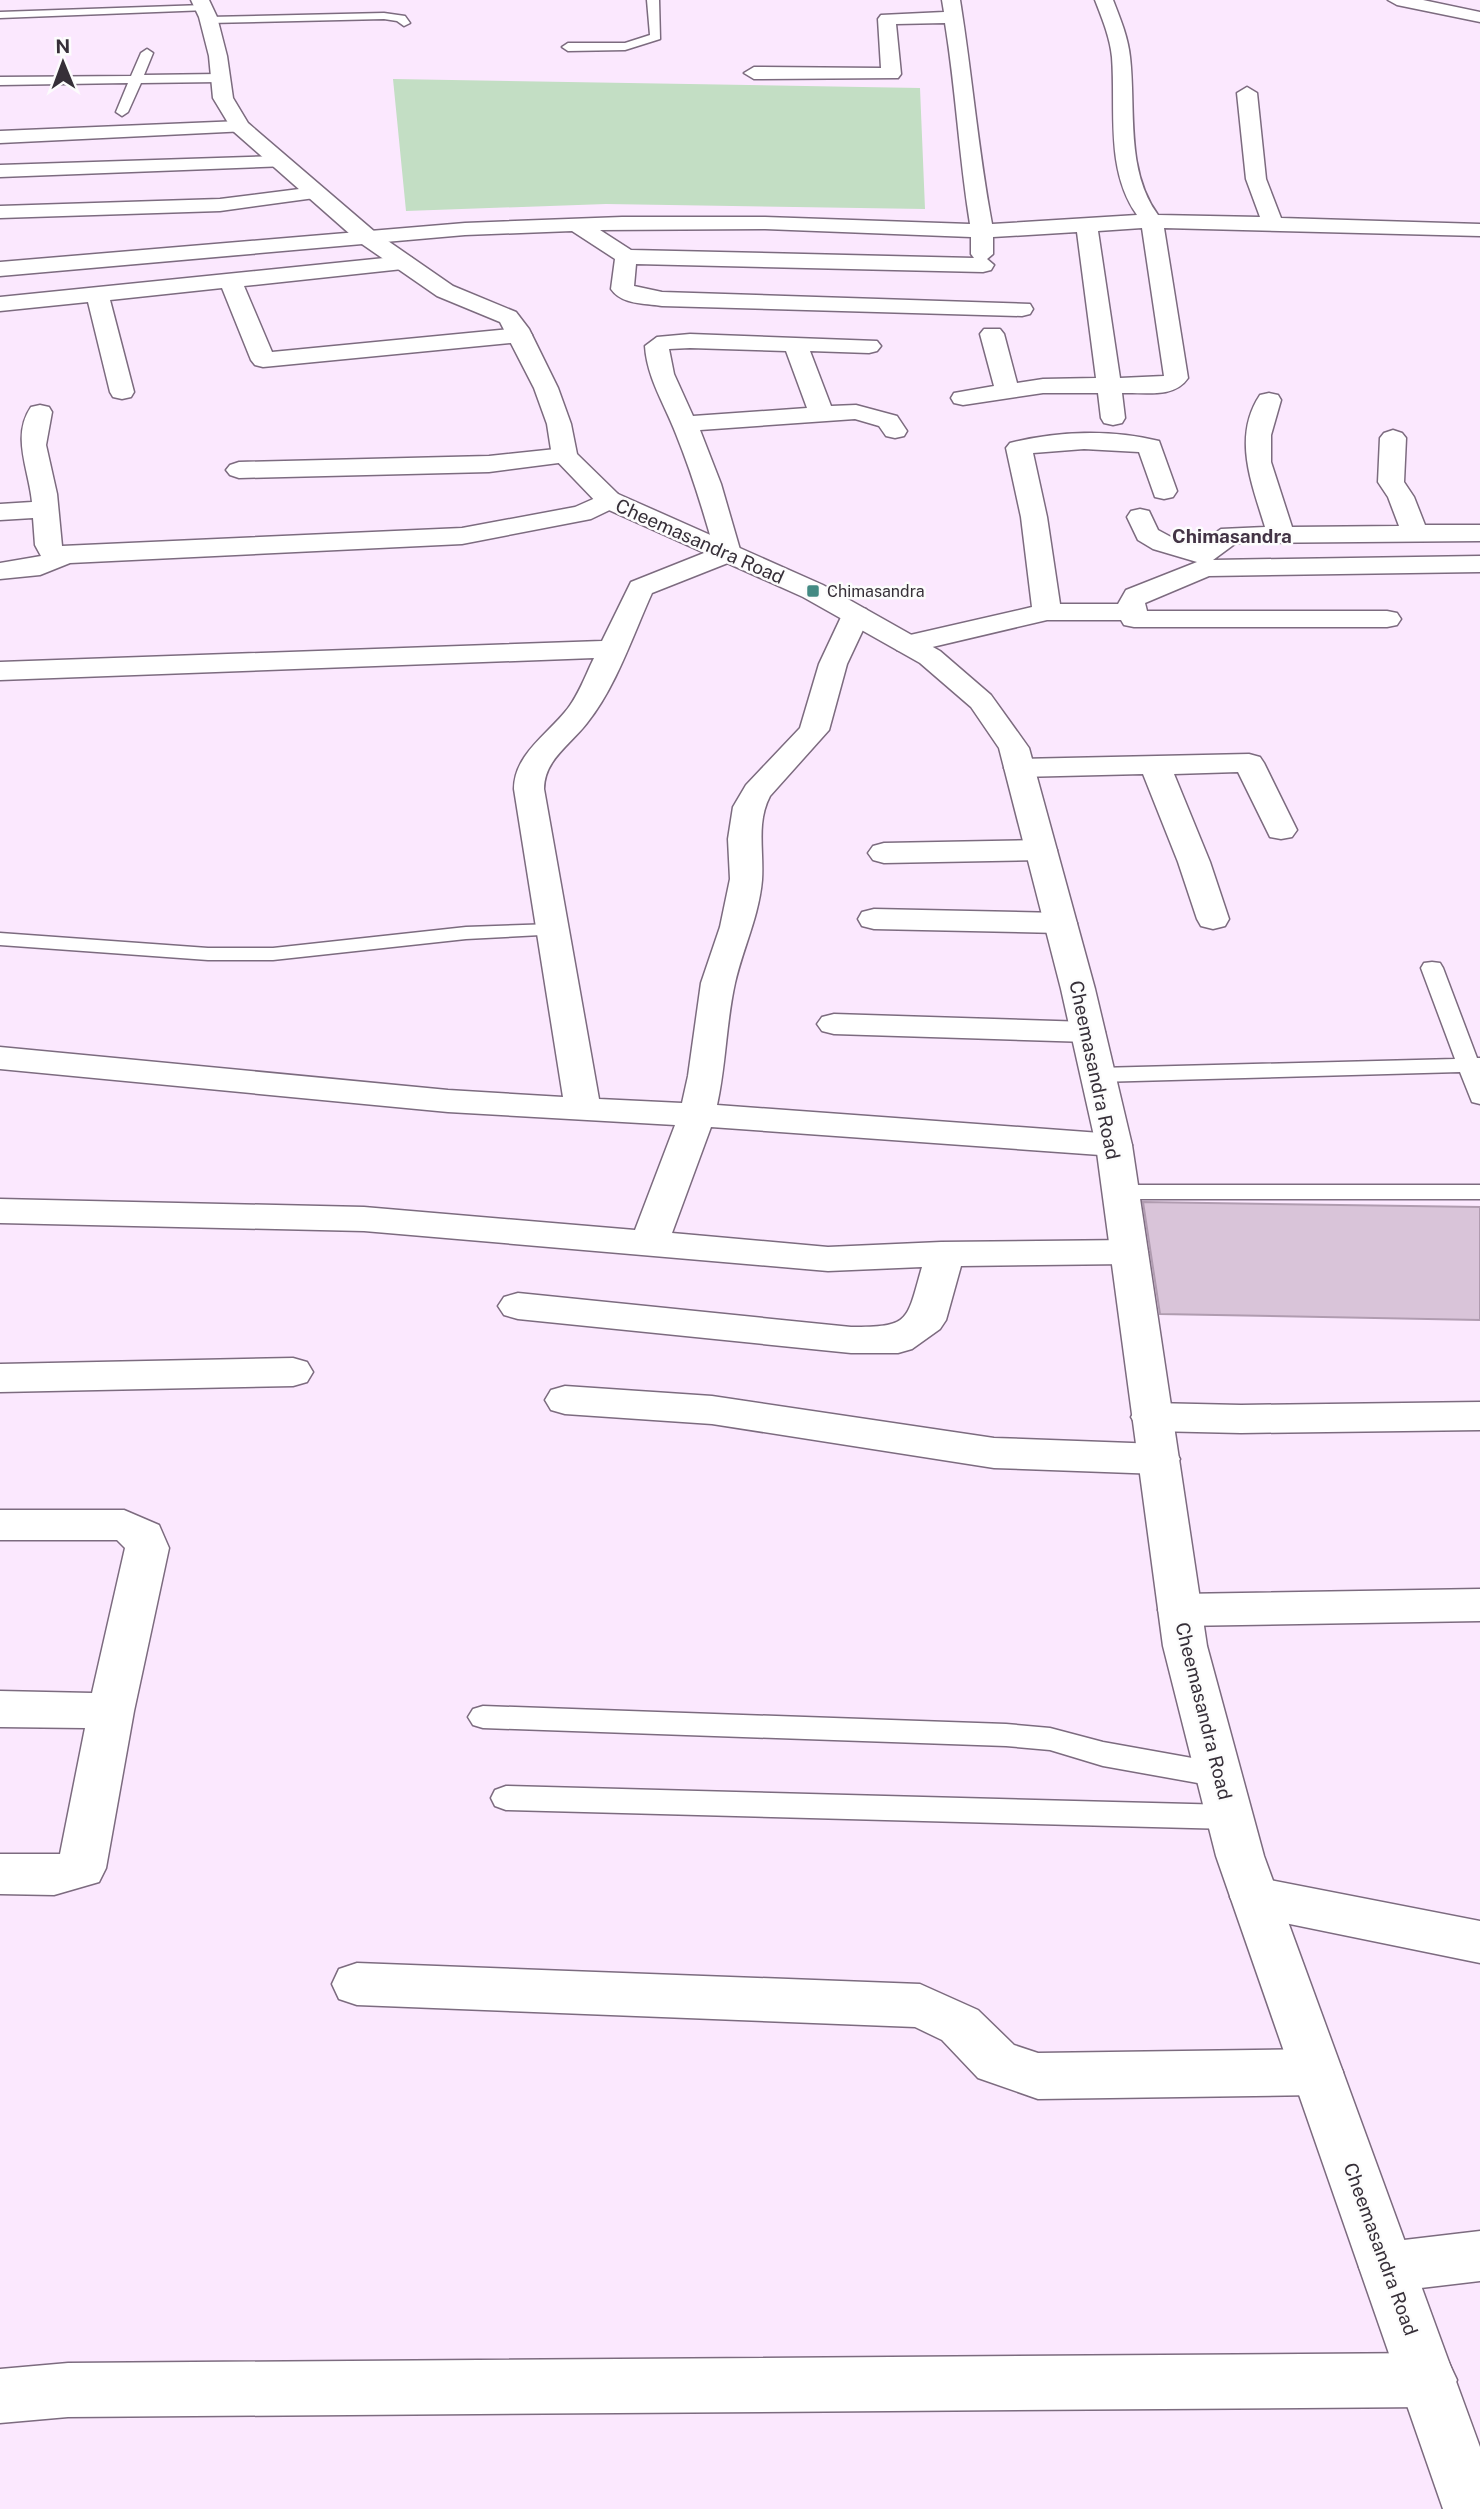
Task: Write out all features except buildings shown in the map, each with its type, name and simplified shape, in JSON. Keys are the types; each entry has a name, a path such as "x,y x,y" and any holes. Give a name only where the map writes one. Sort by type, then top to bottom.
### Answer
{"street":[{"path":"963,398 1043,386 1166,385 1177,378 1152,221 1140,209 1129,178 1121,55 1104,0"},
{"path":"1396,0 1480,18"},
{"path":"577,225 626,257 984,275 982,230 970,164 964,82 953,8 887,19 891,74 754,73"},
{"path":"204,9 218,56 219,78 226,106 240,127 367,237 445,291 508,317 546,388 559,424 565,456 489,464 239,470"},
{"path":"1247,93 1256,179 1273,224"},
{"path":"0,137 240,127"},
{"path":"0,171 280,162"},
{"path":"0,212 220,205 315,193"},
{"path":"0,270 465,229 577,225 765,223 982,230 1152,221 1480,230"},
{"path":"1083,226 1089,234 1113,418"},
{"path":"626,257 622,289 632,295 662,299 1022,309"},
{"path":"0,304 231,283 404,263"},
{"path":"231,283 263,360 520,335"},
{"path":"98,296 122,392"},
{"path":"992,334 1008,391"},
{"path":"583,1109 529,789 529,775 537,760 578,717 614,649 641,588 727,553 717,512 685,424 659,369 657,346 665,342 690,341 869,346"},
{"path":"795,344 822,414"},
{"path":"1269,400 1258,435 1258,462 1281,534"},
{"path":"40,412 33,444 48,545 52,553 65,555 462,536 582,513 608,500"},
{"path":"685,424 856,412 888,421 895,431"},
{"path":"1393,438 1391,482 1401,496 1415,534"},
{"path":"1047,612 1034,517 1018,448 1043,443 1135,442 1150,446 1164,491"},
{"name":"Cheemasandra Road","path":"565,456 608,500 813,591 930,657 981,701 1014,748 1088,1031 1114,1144 1185,1646 1255,1897 1473,2509"},
{"path":"0,512 44,509"},
{"path":"1140,517 1147,534 1204,562 1480,564"},
{"path":"1387,619 1134,619 1132,601 1136,596 1204,562 1230,535 1480,533"},
{"path":"0,571 40,567 65,555"},
{"path":"907,644 1047,612 1133,612"},
{"path":"649,1244 697,1115 706,1076 718,984 737,926 746,879 744,839 749,807 764,783 814,730 833,664 856,615"},
{"path":"0,671 614,649"},
{"path":"1019,768 1249,763 1281,830"},
{"path":"1155,765 1194,862 1213,919"},
{"path":"884,853 1041,850"},
{"path":"874,919 1060,923"},
{"path":"834,1024 1088,1031"},
{"path":"0,1058 448,1101 1114,1144"},
{"path":"0,1211 364,1219 828,1259 945,1254 1129,1252"},
{"path":"518,1306 851,1340 898,1340 926,1320 945,1254"},
{"path":"0,1378 293,1372"},
{"path":"565,1400 712,1410 995,1453 1159,1459"},
{"path":"1152,1417 1241,1419 1480,1416"},
{"path":"0,1525 124,1525 144,1536 147,1548 111,1711 89,1843 82,1868 54,1875 0,1874"},
{"path":"1180,1610 1480,1605"},
{"path":"0,1709 111,1711"},
{"path":"1255,1897 1480,1942"},
{"path":"356,1984 920,2006 960,2025 996,2062 1038,2076 1317,2072"},
{"path":"1387,2267 1480,2256"},
{"path":"0,2396 96,2390 1428,2380"}],"lane":[{"path":"568,47 612,47 649,41 656,37 653,0"},
{"path":"0,15 204,9 384,16 401,18 404,23"},
{"path":"122,113 147,53"},
{"path":"0,81 219,78"},
{"path":"0,939 208,954 273,954 466,933 553,930"},
{"path":"1432,968 1474,1065 1480,1097"},
{"path":"1098,1075 1474,1065"},
{"path":"1120,1192 1480,1192"},
{"path":"483,1717 1006,1735 1050,1739 1225,1796"},
{"path":"506,1798 1225,1796"}],"green space":[{"path":"393,79 920,88 925,209 606,204 406,211"}],"place":[{"name":"Chimasandra","path":"813,591"}],"district":[{"name":"Chimasandra","path":"1232,536"}]}
